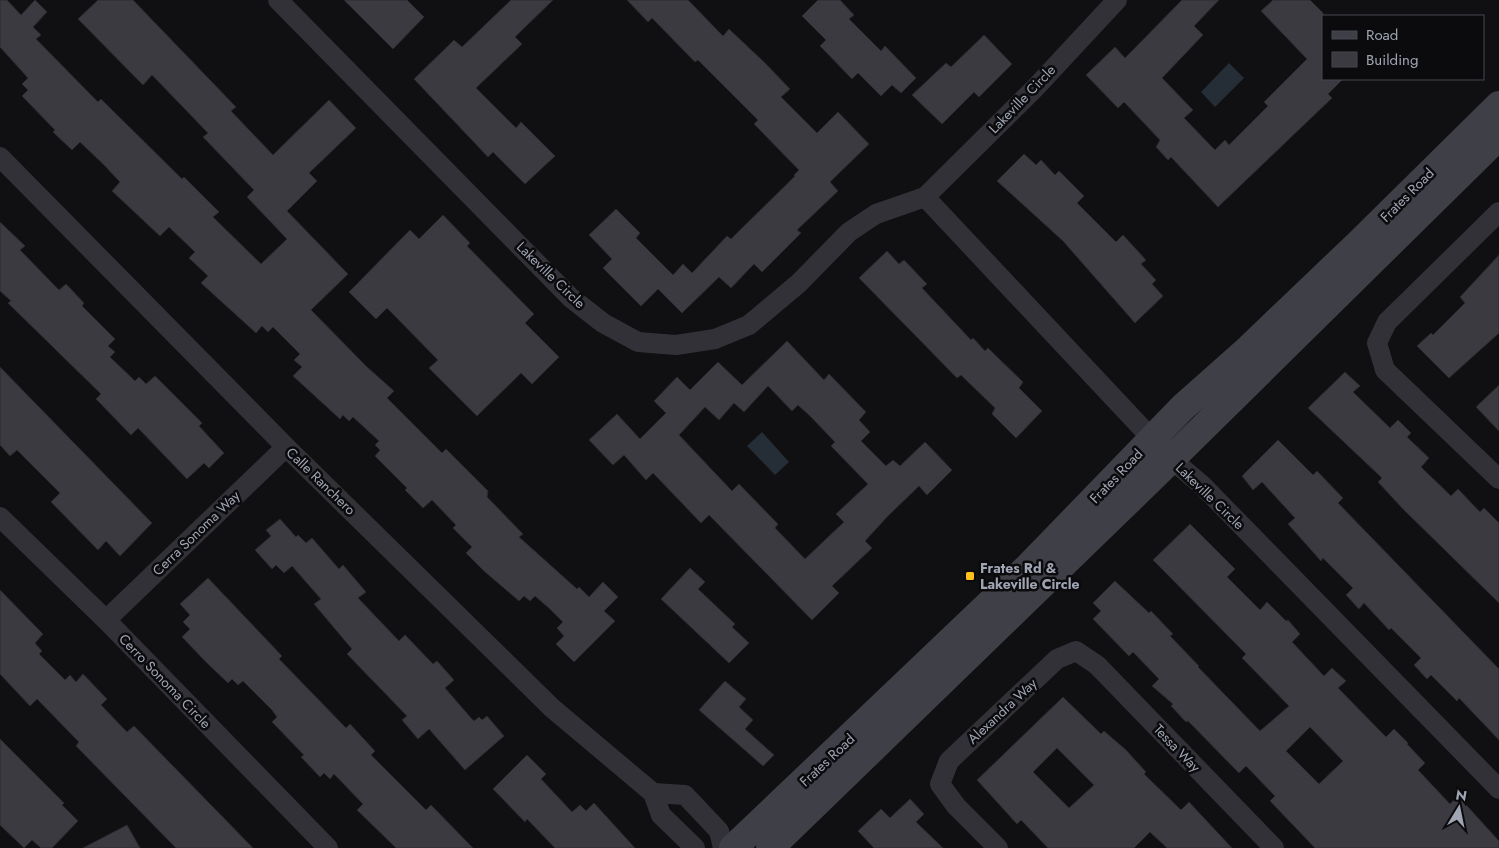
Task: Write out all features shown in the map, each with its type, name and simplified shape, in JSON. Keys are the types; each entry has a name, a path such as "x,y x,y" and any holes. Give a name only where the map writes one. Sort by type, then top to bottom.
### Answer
{"street":[{"name":"Lakeville Circle","path":"278,0 571,298 603,323 638,342 676,345 715,340 749,325 799,284 849,232 876,214 926,197 1036,87 1118,0"},
{"name":"Frates Road","path":"733,848 1027,568 1152,439 1358,244 1499,105"},
{"name":"Frates Road","path":"770,848 1171,459 1499,136"},
{"name":"Calle Ranchero","path":"0,157 286,447 552,708 652,793 661,815 695,848"},
{"name":"Lakeville Circle","path":"926,197 1171,459 1209,492 1499,789"},
{"path":"1499,212 1387,322 1377,343 1385,370 1499,480"},
{"name":"Cerra Sonoma Way","path":"106,620 286,447"},
{"name":"Cerro Sonoma Circle","path":"0,517 106,620 328,848"},
{"name":"Alexandra Way","path":"998,848 956,806 940,784 950,761 1057,660 1076,651"},
{"name":"Tessa Way","path":"1076,651 1097,665 1274,848"},
{"path":"652,793 685,795 719,831 723,848"}],"shaded area":[{"path":"1229,63 1244,78 1215,107 1201,92"},
{"path":"762,432 789,462 775,475 747,446"}],"building":[{"path":"0,0 7,0 21,15 35,0 47,12 33,27 41,35 36,39 98,102 101,99 182,179 184,177 219,212 213,217 261,264 287,239 247,197 254,190 203,137 208,133 152,75 143,85 78,19 98,0 133,0 236,107 231,111 273,155 329,100 356,128 309,173 317,181 287,211 348,274 311,310 367,367 394,391 387,398 442,453 446,449 488,491 487,497 523,534 519,537 577,589 579,587 589,597 603,582 618,597 604,611 615,621 574,662 556,644 564,636 557,628 563,622 535,596 530,601 524,596 519,601 484,571 466,553 472,547 453,528 456,525 432,500 423,508 405,490 407,488 375,456 380,450 375,445 379,441 353,417 349,421 343,415 340,419 293,376 302,367 294,360 300,354 273,327 268,332 262,326 256,333 201,283 208,276 189,258 195,252 169,227 160,236 112,191 120,182 104,165 80,142 72,150 53,132 55,130 22,96 28,90 22,84 28,78 0,47"},
{"path":"344,0 407,0 424,17 393,49"},
{"path":"511,0 553,0 515,37 522,44 476,88 516,128 521,122 555,156 525,184 493,152 488,157 414,79 454,40 462,47"},
{"path":"627,0 688,0 723,36 729,29 765,63 790,89 781,97 817,133 838,112 869,144 830,182 838,191 797,230 801,233 762,272 754,264 731,288 719,277 682,313 658,289 641,306 603,268 612,259 589,235 616,209 640,233 636,238 673,275 683,264 692,273 727,236 731,239 799,170 754,124 758,120 698,60 695,62 652,18 648,22"},
{"path":"818,0 840,0 854,15 849,19 881,51 885,46 916,78 901,93 892,85 881,96 858,73 852,79 820,46 826,40 802,16"},
{"path":"1182,0 1219,0 1194,26 1203,35 1162,78 1193,110 1184,118 1215,150 1225,140 1229,145 1268,106 1264,102 1307,59 1261,11 1273,0 1310,0 1323,13 1322,80 1342,80 1328,94 1332,98 1218,207 1171,157 1168,160 1156,147 1160,140 1124,102 1118,108 1086,75 1115,47 1125,58"},
{"path":"984,35 1012,64 979,97 974,92 942,124 912,95 946,63 951,67"},
{"path":"1024,154 1036,165 1041,160 1055,175 1059,171 1084,196 1077,203 1116,242 1123,235 1146,260 1141,264 1156,280 1152,284 1163,296 1135,323 1063,241 997,181"},
{"path":"443,215 470,243 467,246 534,314 525,323 559,357 532,384 521,373 477,416 429,368 438,360 387,308 376,319 349,292 410,230 419,239"},
{"path":"0,222 25,246 20,250 59,290 66,284 84,303 82,306 115,339 108,346 115,352 110,357 135,381 139,377 146,384 155,376 202,423 199,426 224,453 209,468 204,463 187,479 138,428 131,435 96,399 101,394 8,303 11,301 0,291"},
{"path":"887,251 899,264 904,260 927,284 922,288 971,340 973,338 985,351 988,348 1023,382 1019,388 1042,411 1016,438 992,414 995,408 961,375 957,378 859,278"},
{"path":"1499,255 1499,333 1449,378 1417,346 1431,333 1433,335 1465,303 1460,297"},
{"path":"787,341 824,380 829,374 866,412 859,420 870,432 861,441 886,466 893,460 900,466 925,442 952,470 927,495 919,486 887,517 865,541 872,548 832,586 839,593 812,620 709,515 701,523 653,473 646,480 624,455 613,465 589,440 617,414 640,439 666,413 654,401 677,377 690,390 718,362 742,385","holes":["768,386 792,411 798,405 810,416 835,442 831,446 868,484 836,514 844,522 805,559 775,528 778,524 739,484 732,491 679,435 705,407 719,420 734,403 744,412"]},
{"path":"0,367 152,523 120,556 106,541 98,550 51,502 60,493 17,450 10,456 0,445"},
{"path":"1345,372 1360,386 1353,392 1390,428 1398,420 1411,433 1407,437 1429,458 1421,467 1451,496 1458,489 1480,512 1484,508 1499,523 1499,603 1403,509 1378,482 1382,478 1308,408"},
{"path":"1499,385 1499,431 1476,407"},
{"path":"1278,440 1313,475 1317,471 1343,498 1338,503 1499,669 1499,740 1459,698 1457,701 1431,675 1427,679 1414,665 1421,658 1391,628 1389,630 1364,603 1359,609 1346,595 1353,588 1323,558 1321,561 1288,524 1295,518 1262,482 1253,490 1242,476"},
{"path":"280,519 296,537 298,535 306,543 312,538 339,569 343,565 366,592 358,598 399,641 405,635 433,664 437,661 454,680 445,688 474,721 479,717 482,720 487,716 504,736 465,770 429,729 418,739 402,720 407,716 347,654 352,649 314,604 321,599 292,566 284,573 276,565 272,569 255,550 271,536 266,530"},
{"path":"1190,524 1235,569 1227,577 1260,610 1267,602 1286,621 1288,620 1300,634 1292,642 1324,676 1332,668 1346,681 1338,688 1386,737 1394,729 1425,763 1418,770 1450,804 1458,796 1499,841 1499,848 1315,848 1270,801 1275,796 1246,766 1239,773 1188,721 1186,722 1171,706 1173,704 1152,686 1159,679 1133,652 1129,656 1093,619 1101,611 1093,603 1115,581 1149,613 1151,611 1173,634 1170,636 1198,667 1260,731 1289,706 1242,658 1246,654 1153,560","holes":["1310,727 1343,761 1319,784 1286,751"]},
{"path":"690,568 705,582 698,589 735,624 732,627 749,643 729,663 661,599"},
{"path":"208,578 282,656 279,659 346,728 350,724 375,751 371,755 426,810 431,805 473,848 396,848 357,810 363,804 334,774 330,779 324,773 320,777 301,757 304,755 272,722 277,717 272,710 243,681 238,685 232,679 228,683 207,663 182,637 190,629 183,622 190,615 180,604"},
{"path":"0,590 43,634 35,643 42,651 39,654 65,680 70,675 76,682 83,674 107,699 101,705 127,732 134,726 253,848 176,848 76,746 79,742 37,699 30,706 0,674"},
{"path":"725,681 746,699 739,707 753,720 745,729 774,755 763,766 699,710"},
{"path":"1063,697 1101,734 1104,731 1126,750 1146,772 1144,774 1181,810 1189,802 1232,848 1167,848 1150,832 1134,848 1048,848 1021,820 1017,824 977,780","holes":["1057,748 1094,785 1069,808 1033,772"]},
{"path":"0,739 64,803 62,805 78,821 52,848 41,848 32,840 24,848 0,825"},
{"path":"527,755 546,774 541,779 572,812 580,805 586,811 594,803 635,848 555,848 527,819 525,822 493,789"},
{"path":"910,799 924,814 916,822 943,848 874,848 858,831 881,809 890,818"},
{"path":"127,825 140,848 83,848"}],"place":[{"name":"Frates Rd & Lakeville Circle","path":"970,576"}]}
